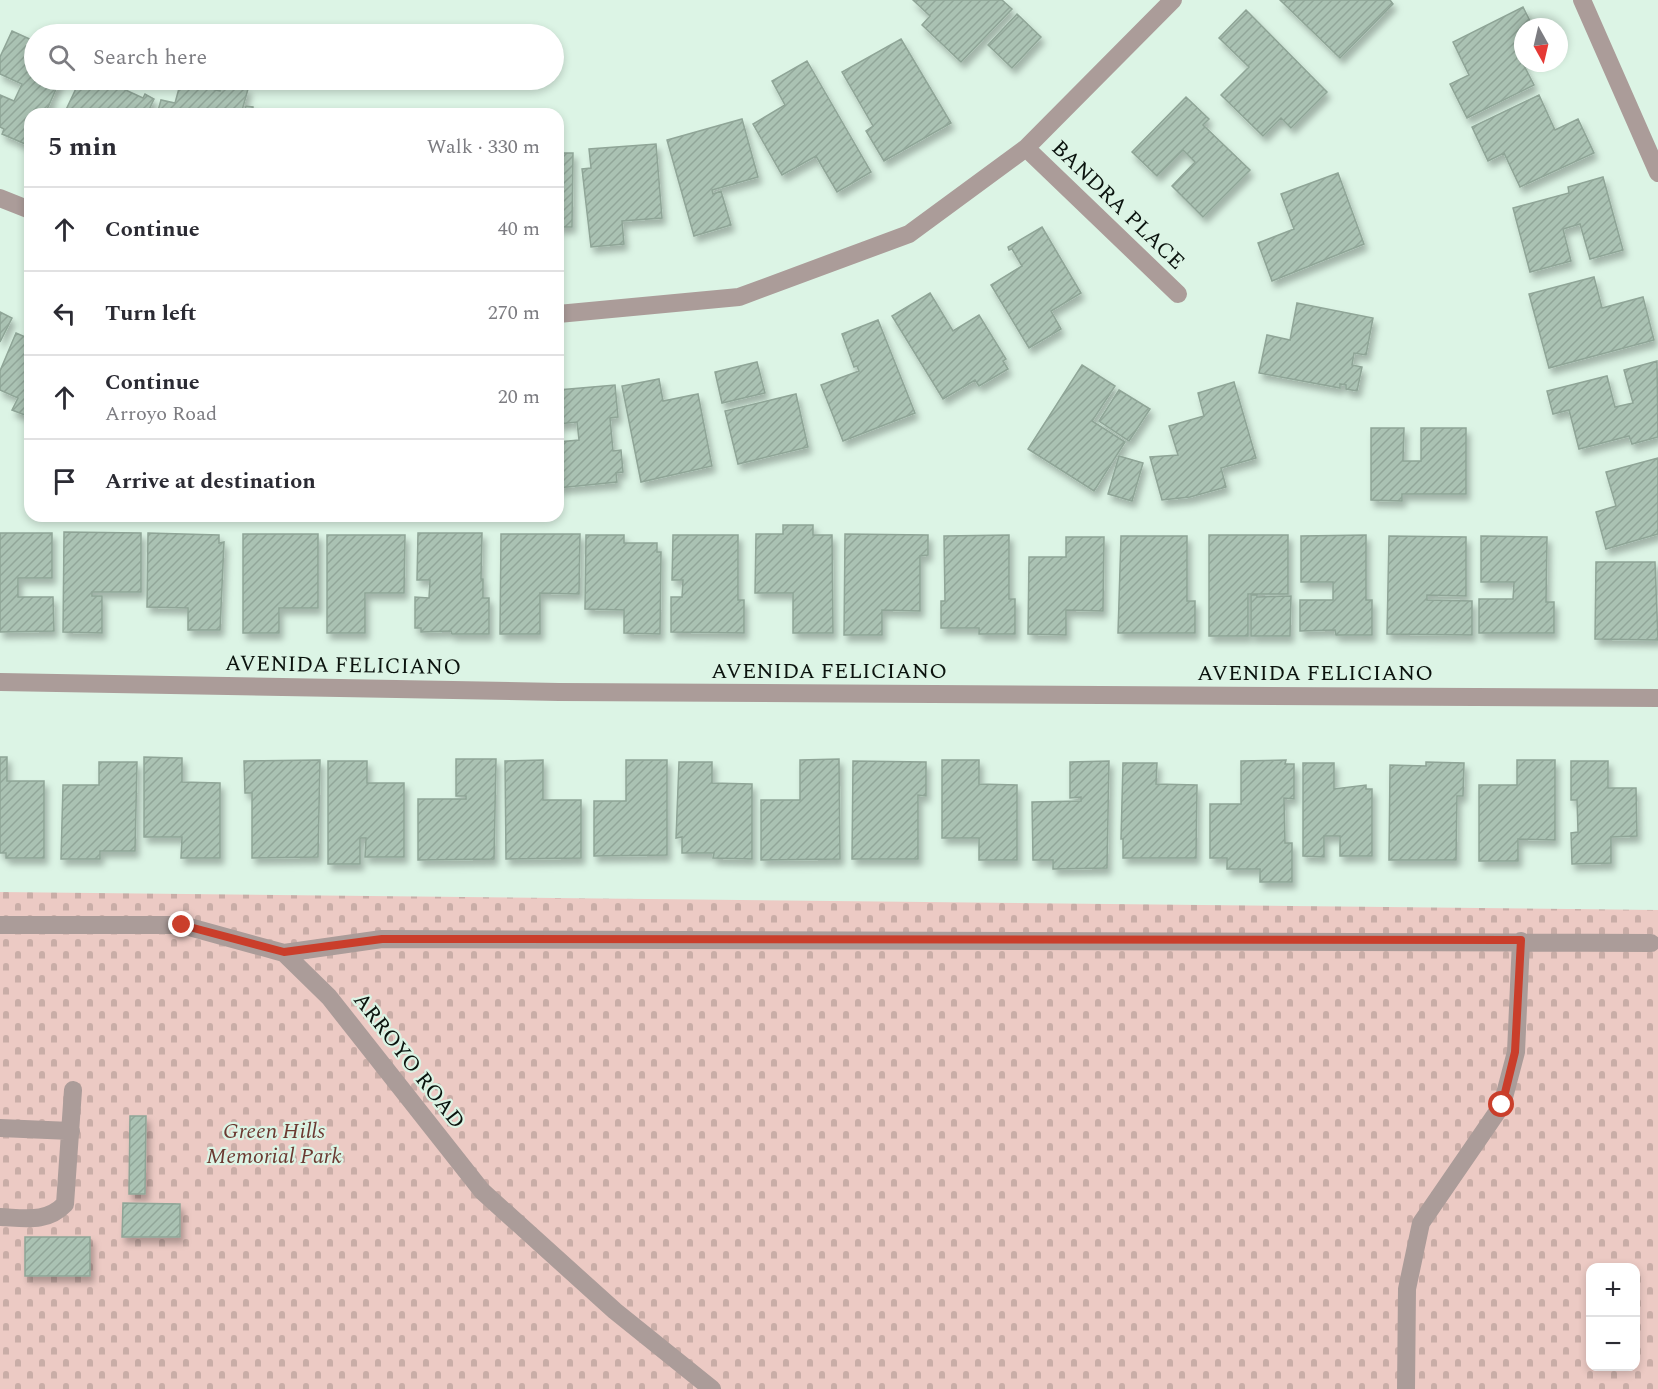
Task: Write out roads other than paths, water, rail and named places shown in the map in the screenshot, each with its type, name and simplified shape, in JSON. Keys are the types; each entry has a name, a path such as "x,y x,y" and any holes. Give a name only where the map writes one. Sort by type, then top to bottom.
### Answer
{"street":[{"path":"564,313 738,297 909,234 1026,148 1173,0"},
{"path":"1582,0 1658,173"},
{"name":"BANDRA PLACE","path":"1026,148 1178,294"},
{"path":"0,198 24,208"},
{"name":"AVENIDA FELICIANO","path":"0,682 559,692 1658,698"},
{"path":"0,925 182,925 284,952 382,939 1521,940 1651,943"},
{"path":"1406,1389 1407,1289 1421,1223 1502,1105 1515,1052 1521,940"},
{"name":"ARROYO ROAD","path":"284,952 329,997 482,1191 615,1311 712,1389"},
{"path":"0,1217 45,1218 56,1213 65,1204 73,1090"},
{"path":"0,1128 71,1131"}],"park label":[{"name":"Green Hills Memorial Park","path":"274,1142"}]}
